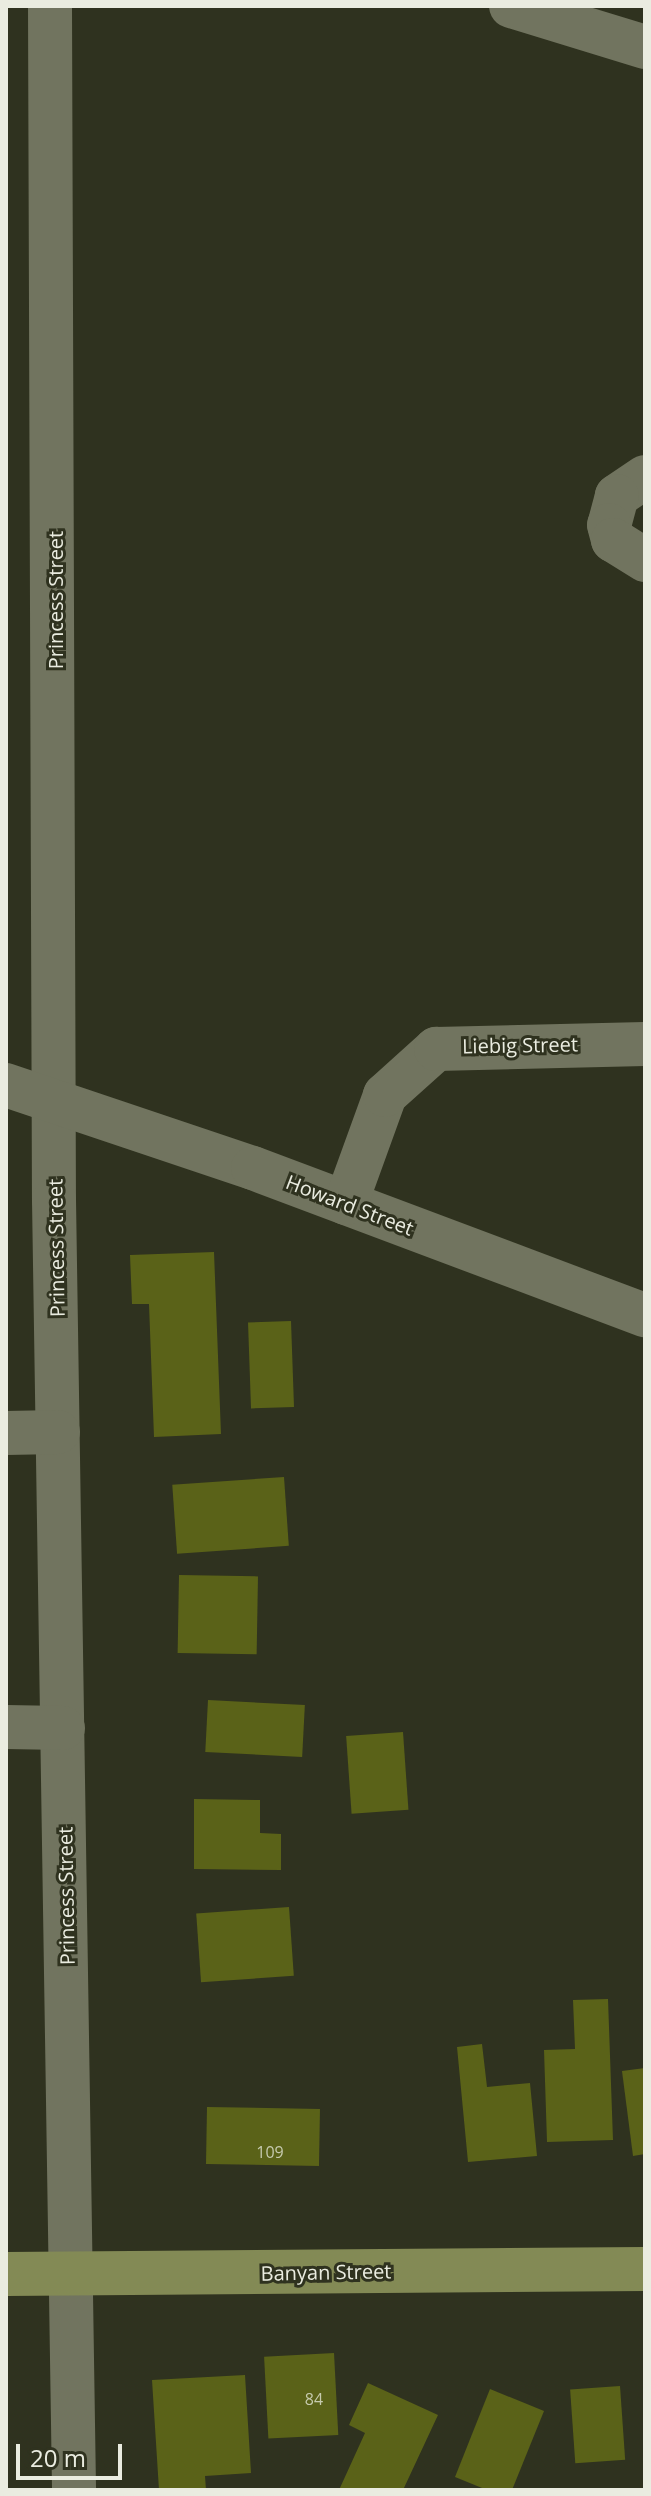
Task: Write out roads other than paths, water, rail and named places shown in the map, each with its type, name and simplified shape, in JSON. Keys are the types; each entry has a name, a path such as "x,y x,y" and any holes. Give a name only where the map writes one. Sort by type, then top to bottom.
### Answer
{"main road":[{"name":"Banyan Street","path":"6,2274 645,2269"}],"street":[{"name":"Princess Street","path":"50,6 58,1432 74,2274 74,2490"},
{"path":"511,6 645,47"},
{"path":"645,477 617,496 609,525 613,540 645,560"},
{"name":"Liebig Street","path":"346,1203 385,1095 436,1049 645,1044"},
{"path":"6,1085 55,1097"},
{"name":"Howard Street","path":"55,1097 645,1315"},
{"path":"6,1433 58,1432"},
{"path":"6,1727 63,1728"}]}
